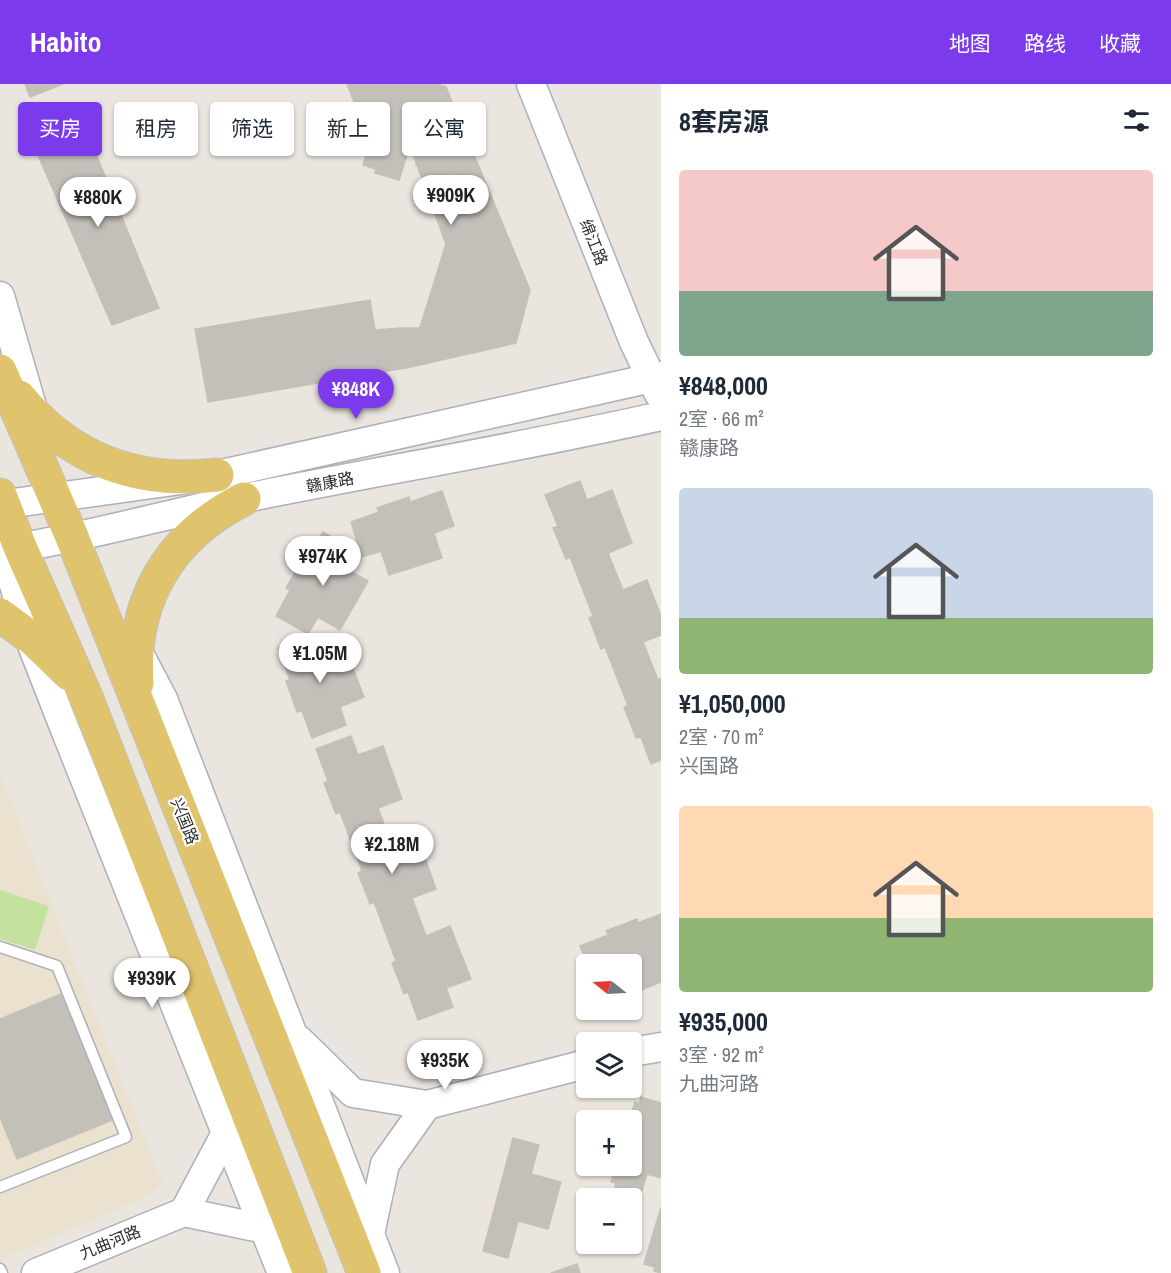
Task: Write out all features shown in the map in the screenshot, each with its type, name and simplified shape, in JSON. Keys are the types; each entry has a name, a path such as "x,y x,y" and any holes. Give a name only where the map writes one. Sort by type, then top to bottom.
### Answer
{"main road":[{"path":"0,370 34,415 69,444 92,457 140,473 166,477 192,478 217,475"},
{"name":"兴国路","path":"0,370 76,536 141,711 364,1273"},
{"path":"141,711 137,688 136,649 142,617 150,594 172,555 205,522 244,499"},
{"path":"1,502 5,549 87,699 310,1273"},
{"path":"0,615 49,653 87,699"}],"street":[{"name":"绵江路","path":"531,84 634,342 658,384"},
{"path":"0,296 59,497"},
{"name":"赣康路","path":"1,502 59,497 217,475 658,384"},
{"name":"赣康路","path":"5,549 76,536 244,499 577,435 661,416"},
{"path":"76,536 163,699 385,1273"},
{"path":"5,549 28,635 282,1273"},
{"path":"291,1031 352,1093 427,1105 576,1067"},
{"path":"642,1050 661,1047"},
{"path":"370,1234 385,1164 427,1105"},
{"path":"226,1133 184,1212 265,1229"},
{"name":"九曲河路","path":"36,1273 184,1212"}],"lane":[{"path":"0,947 57,966 126,1137 0,1187"},
{"path":"0,1269 2,1273"}],"shaded area":[{"path":"0,774 163,1185 149,1195 0,1259"}],"green space":[{"path":"0,890 49,906 35,950 0,939"}],"building":[{"path":"25,84 63,84 30,97"},
{"path":"347,84 438,84 446,87 452,102 402,102 402,144 390,140 390,102 354,102"},
{"path":"388,84 417,84 427,87 422,102 402,102 402,156 407,156 399,180 375,173 376,169 363,165 366,156 390,156 390,102 382,102"},
{"path":"38,156 97,156 159,308 112,325"},
{"path":"414,156 475,156 530,290 516,343 406,368 400,328 420,328 446,244"},
{"path":"419,156 457,156 451,176 416,165"},
{"path":"446,244 460,248 462,244 484,251 472,287 487,292 489,284 522,294 507,340 473,329 478,314 466,310 456,344 432,337 433,333 420,328 430,296 437,299 442,282 435,280"},
{"path":"370,300 375,330 400,328 406,368 208,402 195,329"},
{"path":"580,481 587,500 612,490 632,543 608,553 623,590 647,580 661,616 661,635 643,642 658,680 661,678 661,760 651,764 641,737 636,738 624,707 628,706 605,647 601,649 589,618 593,616 570,557 566,559 553,528 558,526 545,495"},
{"path":"442,491 454,526 434,533 442,558 389,575 381,551 362,557 351,522 379,512 377,508 409,497 410,502"},
{"path":"323,532 355,550 345,568 368,581 340,630 318,617 308,634 276,616 290,590 286,588 303,559 307,561"},
{"path":"313,635 320,654 344,645 364,697 340,707 346,725 312,738 302,711 297,712 286,681 290,680 278,648"},
{"path":"351,736 358,755 383,746 402,799 378,808 392,845 417,836 436,889 412,898 426,936 450,926 471,979 446,988 453,1007 418,1020 408,992 404,994 392,963 396,961 374,902 370,904 358,873 362,871 340,812 336,814 324,783 328,781 316,749"},
{"path":"661,914 661,982 642,990 642,954 583,954 580,946 608,935 606,931 637,919 638,923"},
{"path":"61,994 112,1120 17,1159 0,1117 0,1019"},
{"path":"642,1097 661,1103 661,1178 647,1174 642,1191 642,1188 615,1188 616,1183 611,1182 613,1176 642,1176 642,1110 632,1110 635,1102 639,1104"},
{"path":"513,1138 539,1145 531,1174 561,1182 548,1229 518,1221 508,1258 483,1251"},
{"path":"661,1207 661,1273 654,1271 655,1267 644,1264"},
{"path":"577,1264 580,1273 551,1273"}]}
